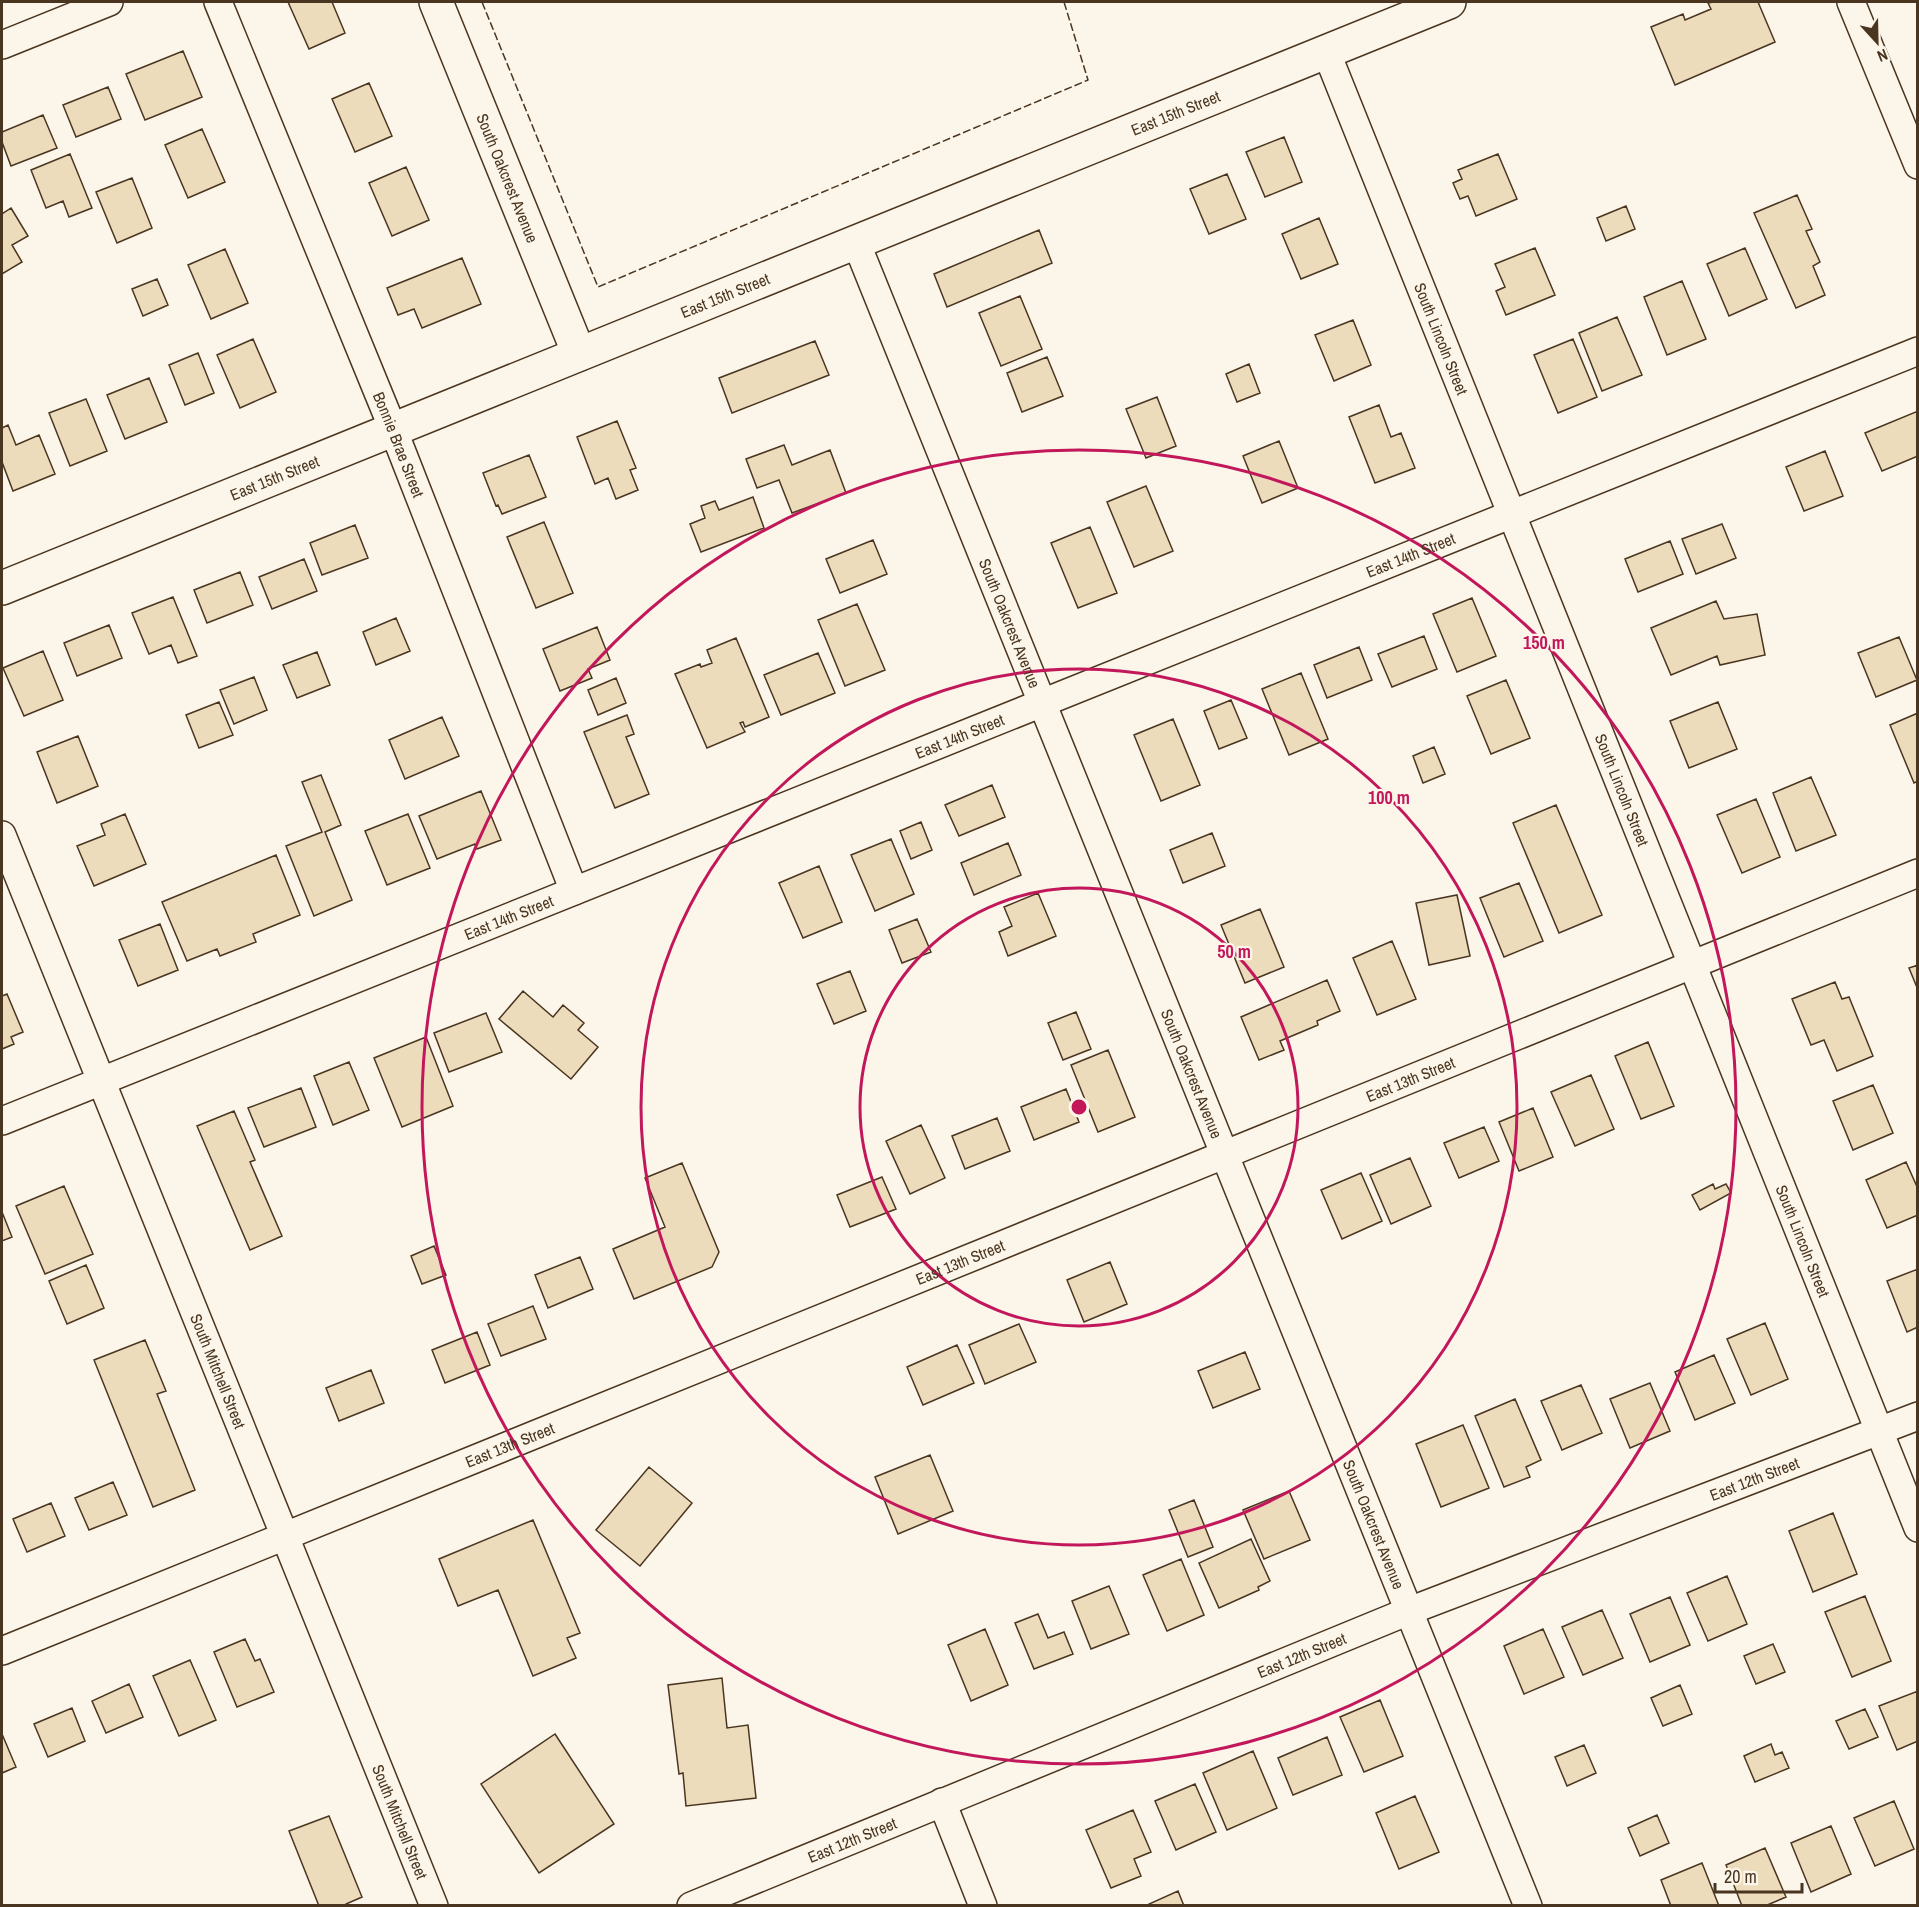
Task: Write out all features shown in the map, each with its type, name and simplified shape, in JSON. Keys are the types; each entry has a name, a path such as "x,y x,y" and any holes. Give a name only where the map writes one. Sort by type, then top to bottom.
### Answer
{"main road":[{"name":"South Oakcrest Avenue","path":"436,2 579,354"},
{"name":"East 15th Street","path":"2,588 1449,2"}],"street":[{"path":"2,45 110,2"},
{"name":"Bonnie Brae Street","path":"219,2 393,429 574,891"},
{"path":"1851,2 1917,165"},
{"name":"South Lincoln Street","path":"1326,51 1917,1528"},
{"name":"South Oakcrest Avenue","path":"856,242 1528,1905"},
{"name":"East 14th Street","path":"2,1121 1917,351"},
{"name":"South Mitchell Street","path":"2,835 434,1905"},
{"name":"East 13th Street","path":"2,1651 1917,873"},
{"name":"East 12th Street","path":"691,1905 1409,1611 1917,1416"},
{"path":"942,1803 982,1905"}],"building":[{"path":"288,2 332,2 345,33 309,49"},
{"path":"1758,2 1775,42 1675,85 1651,27 1683,14 1685,20 1711,9 1708,3"},
{"path":"183,51 202,97 145,120 126,74"},
{"path":"369,83 392,136 355,152 332,99"},
{"path":"108,87 121,119 76,137 63,105"},
{"path":"43,115 57,148 11,166 2,142 2,132"},
{"path":"202,129 225,182 188,198 165,145"},
{"path":"1284,137 1302,182 1265,197 1246,152"},
{"path":"70,154 92,208 69,217 63,201 46,208 31,170"},
{"path":"1498,154 1517,199 1476,216 1468,196 1460,199 1453,183 1462,179 1458,170"},
{"path":"406,167 429,220 392,236 369,183"},
{"path":"1227,174 1246,219 1209,234 1190,189"},
{"path":"132,178 152,228 117,243 96,192"},
{"path":"1797,195 1812,229 1806,231 1820,262 1813,266 1825,295 1796,308 1754,213"},
{"path":"1626,206 1635,229 1606,241 1597,218"},
{"path":"11,208 28,236 12,245 22,262 2,274 2,214"},
{"path":"1319,218 1338,264 1301,279 1282,234"},
{"path":"1039,230 1052,263 947,307 934,274"},
{"path":"1535,248 1555,295 1506,315 1496,291 1505,287 1495,264"},
{"path":"1745,248 1767,299 1729,316 1707,264"},
{"path":"225,249 248,303 211,319 188,265"},
{"path":"462,258 481,304 422,328 414,309 398,315 387,288"},
{"path":"157,279 168,305 143,316 132,289"},
{"path":"1682,281 1706,339 1667,355 1644,297"},
{"path":"1020,296 1042,349 1001,366 979,313"},
{"path":"1617,317 1642,375 1602,391 1579,333"},
{"path":"1353,320 1371,365 1334,381 1315,335"},
{"path":"253,339 276,392 240,408 217,355"},
{"path":"1573,339 1597,397 1558,413 1534,355"},
{"path":"815,341 829,375 732,413 719,378"},
{"path":"198,353 214,393 185,405 169,365"},
{"path":"1047,357 1063,396 1022,412 1007,373"},
{"path":"1249,364 1260,393 1237,402 1226,374"},
{"path":"149,378 167,422 125,439 107,395"},
{"path":"1157,397 1176,446 1146,458 1126,409"},
{"path":"86,399 107,451 70,466 49,413"},
{"path":"1379,405 1391,437 1401,433 1415,468 1375,483 1349,417"},
{"path":"1918,411 1918,456 1882,471 1865,433"},
{"path":"617,421 636,468 630,470 638,490 616,499 608,478 595,484 577,437"},
{"path":"8,425 16,445 39,435 55,474 13,491 2,462 2,428"},
{"path":"1279,441 1298,488 1262,503 1243,456"},
{"path":"784,445 792,465 830,450 846,493 792,513 779,480 757,488 746,459"},
{"path":"1825,451 1843,496 1804,511 1786,467"},
{"path":"529,455 546,497 502,514 498,505 496,506 483,473"},
{"path":"1146,486 1173,551 1134,567 1107,502"},
{"path":"753,497 764,528 701,552 690,524 705,518 701,506 715,501 719,510"},
{"path":"544,522 573,593 536,608 507,537"},
{"path":"1722,524 1736,558 1696,574 1682,539"},
{"path":"355,525 368,558 322,575 310,543"},
{"path":"1090,527 1117,593 1078,608 1051,543"},
{"path":"873,540 887,574 840,593 826,559"},
{"path":"1670,541 1683,574 1638,592 1625,559"},
{"path":"304,559 317,591 272,609 259,577"},
{"path":"240,572 253,605 207,623 194,590"},
{"path":"173,597 197,656 178,663 171,645 149,654 132,613"},
{"path":"1472,598 1496,656 1457,672 1433,614"},
{"path":"1716,601 1724,619 1757,614 1765,655 1720,665 1717,656 1671,675 1651,628"},
{"path":"857,604 885,670 845,686 818,620"},
{"path":"396,618 410,651 376,665 363,632"},
{"path":"109,625 122,658 77,676 64,643"},
{"path":"597,627 610,660 588,669 592,678 560,691 543,649"},
{"path":"1424,636 1437,669 1392,687 1378,654"},
{"path":"1899,637 1917,680 1876,697 1858,653"},
{"path":"736,638 769,717 745,727 743,722 740,723 745,732 707,748 675,674 700,664 701,667 712,663 707,650"},
{"path":"1359,647 1372,680 1327,698 1314,665"},
{"path":"43,651 63,700 24,716 3,668"},
{"path":"317,652 330,685 297,698 283,665"},
{"path":"818,653 835,693 781,715 764,675"},
{"path":"1301,673 1328,739 1289,755 1262,689"},
{"path":"254,677 267,710 234,724 220,690"},
{"path":"616,678 626,703 598,715 588,690"},
{"path":"1506,680 1530,738 1491,754 1467,696"},
{"path":"1231,700 1247,738 1219,749 1204,711"},
{"path":"219,702 233,735 199,748 186,715"},
{"path":"1718,702 1737,749 1689,768 1670,721"},
{"path":"1918,713 1918,781 1914,783 1890,725"},
{"path":"627,715 634,734 626,737 649,794 615,808 584,732"},
{"path":"442,717 459,756 405,779 389,740"},
{"path":"1173,719 1200,785 1161,801 1134,735"},
{"path":"78,736 98,786 57,803 37,752"},
{"path":"1434,747 1445,774 1423,783 1413,756"},
{"path":"321,775 341,825 325,832 352,900 314,916 286,846 322,832 302,782"},
{"path":"1811,777 1836,835 1796,851 1773,793"},
{"path":"992,785 1005,817 959,836 945,805"},
{"path":"481,791 501,840 477,849 475,844 437,859 419,816"},
{"path":"1756,799 1780,857 1742,873 1717,815"},
{"path":"1556,805 1602,915 1559,933 1513,823"},
{"path":"125,814 146,864 94,886 77,846 105,835 101,824"},
{"path":"408,814 430,868 387,885 365,831"},
{"path":"921,822 932,850 911,859 900,831"},
{"path":"1212,833 1225,866 1183,883 1170,850"},
{"path":"891,839 914,894 875,911 851,855"},
{"path":"1008,843 1021,875 974,895 961,863"},
{"path":"276,855 300,915 253,934 256,942 220,956 217,949 187,961 162,902"},
{"path":"819,866 842,922 803,938 779,883"},
{"path":"1519,883 1543,941 1504,957 1480,898"},
{"path":"1038,893 1056,936 1008,956 999,932 1012,926 1004,907"},
{"path":"1457,895 1470,956 1429,965 1416,903"},
{"path":"1260,909 1284,967 1245,983 1221,925"},
{"path":"917,919 931,952 902,963 889,930"},
{"path":"160,924 178,970 138,986 119,940"},
{"path":"1392,941 1416,999 1377,1015 1353,958"},
{"path":"1918,965 1918,990 1909,968"},
{"path":"850,971 866,1011 834,1024 817,984"},
{"path":"1327,980 1340,1011 1317,1021 1318,1025 1280,1041 1284,1050 1259,1060 1241,1017"},
{"path":"1835,982 1842,999 1849,997 1873,1056 1837,1071 1824,1040 1811,1045 1792,999"},
{"path":"523,991 553,1017 563,1005 584,1023 578,1030 598,1047 571,1079 499,1019"},
{"path":"7,994 23,1032 11,1037 14,1044 2,1049 2,996"},
{"path":"1076,1012 1091,1049 1063,1060 1048,1023"},
{"path":"486,1013 502,1052 449,1072 434,1033"},
{"path":"426,1037 453,1106 402,1127 374,1058"},
{"path":"1648,1042 1674,1106 1641,1119 1615,1056"},
{"path":"1108,1050 1135,1117 1098,1132 1071,1065"},
{"path":"349,1062 369,1110 333,1125 314,1076"},
{"path":"1591,1075 1614,1129 1575,1146 1551,1092"},
{"path":"1873,1085 1893,1133 1853,1150 1833,1101"},
{"path":"301,1088 316,1127 264,1147 248,1108"},
{"path":"1066,1089 1079,1122 1034,1140 1021,1107"},
{"path":"1533,1108 1553,1157 1519,1171 1499,1122"},
{"path":"234,1111 255,1160 250,1162 282,1236 250,1250 197,1126"},
{"path":"997,1118 1010,1151 965,1169 952,1136"},
{"path":"921,1125 945,1178 910,1194 886,1141"},
{"path":"1484,1127 1499,1161 1459,1178 1444,1143"},
{"path":"1410,1158 1431,1206 1391,1224 1370,1175"},
{"path":"1906,1162 1918,1189 1918,1215 1887,1228 1866,1180"},
{"path":"682,1163 719,1252 712,1267 634,1299 613,1249 665,1227 645,1178"},
{"path":"1361,1173 1382,1221 1342,1239 1321,1190"},
{"path":"882,1177 896,1209 850,1227 837,1195"},
{"path":"1713,1184 1715,1189 1726,1184 1731,1193 1700,1210 1692,1195"},
{"path":"64,1186 93,1254 45,1274 16,1206"},
{"path":"2,1212 12,1237 2,1241"},
{"path":"434,1246 446,1275 422,1284 411,1256"},
{"path":"580,1257 593,1289 548,1308 535,1275"},
{"path":"1110,1262 1127,1304 1084,1322 1067,1280"},
{"path":"86,1265 104,1308 67,1324 49,1281"},
{"path":"1918,1269 1918,1327 1907,1332 1887,1281"},
{"path":"533,1306 546,1339 501,1356 488,1324"},
{"path":"1765,1323 1788,1379 1751,1395 1727,1339"},
{"path":"1019,1324 1036,1362 985,1384 969,1345"},
{"path":"477,1332 490,1365 445,1383 432,1350"},
{"path":"145,1340 166,1391 157,1394 195,1490 153,1507 94,1360"},
{"path":"957,1345 974,1383 923,1405 907,1367"},
{"path":"1245,1352 1260,1389 1213,1408 1198,1371"},
{"path":"1714,1355 1735,1403 1695,1420 1675,1372"},
{"path":"371,1370 384,1403 339,1421 326,1388"},
{"path":"1650,1383 1670,1431 1630,1448 1610,1399"},
{"path":"1581,1385 1602,1433 1562,1450 1541,1401"},
{"path":"1515,1399 1541,1460 1526,1467 1530,1477 1504,1487 1475,1416"},
{"path":"1463,1425 1489,1488 1441,1507 1416,1444"},
{"path":"930,1455 953,1511 898,1534 875,1477"},
{"path":"649,1467 692,1503 640,1566 596,1530"},
{"path":"113,1482 127,1515 89,1530 75,1498"},
{"path":"1289,1491 1310,1540 1264,1559 1243,1510"},
{"path":"1194,1500 1213,1547 1188,1557 1169,1510"},
{"path":"51,1503 65,1536 27,1552 13,1519"},
{"path":"1833,1513 1857,1574 1813,1592 1789,1531"},
{"path":"533,1520 580,1633 567,1638 576,1658 533,1676 498,1590 458,1606 439,1559"},
{"path":"1251,1539 1270,1581 1258,1587 1259,1590 1219,1608 1199,1563"},
{"path":"1181,1559 1204,1615 1167,1631 1143,1575"},
{"path":"1727,1576 1747,1624 1708,1641 1687,1593"},
{"path":"1109,1586 1129,1634 1091,1649 1072,1601"},
{"path":"1865,1596 1891,1661 1852,1677 1825,1612"},
{"path":"1670,1597 1690,1645 1650,1662 1630,1614"},
{"path":"1602,1610 1623,1658 1583,1675 1562,1627"},
{"path":"1038,1614 1048,1638 1064,1632 1073,1654 1034,1669 1015,1623"},
{"path":"985,1629 1008,1685 971,1701 948,1645"},
{"path":"1543,1629 1564,1677 1524,1694 1504,1646"},
{"path":"245,1639 255,1661 260,1659 274,1692 237,1707 214,1652"},
{"path":"1773,1644 1785,1672 1756,1684 1744,1656"},
{"path":"190,1660 216,1720 179,1736 153,1676"},
{"path":"722,1678 727,1728 748,1725 756,1798 686,1806 683,1773 679,1774 668,1685"},
{"path":"129,1684 143,1717 106,1733 92,1701"},
{"path":"1680,1685 1692,1714 1663,1726 1651,1698"},
{"path":"1918,1691 1918,1741 1897,1750 1879,1706"},
{"path":"1380,1700 1403,1756 1364,1772 1340,1717"},
{"path":"72,1708 85,1741 48,1757 34,1724"},
{"path":"1865,1709 1878,1737 1849,1749 1836,1721"},
{"path":"2,1734 16,1767 2,1773"},
{"path":"555,1734 614,1824 539,1873 481,1784"},
{"path":"1327,1737 1342,1775 1293,1795 1278,1758"},
{"path":"1771,1744 1775,1755 1782,1752 1789,1768 1755,1782 1744,1756"},
{"path":"1584,1745 1596,1773 1567,1786 1555,1757"},
{"path":"1253,1751 1277,1808 1227,1830 1203,1773"},
{"path":"1195,1784 1216,1832 1176,1850 1155,1801"},
{"path":"1415,1796 1439,1852 1399,1869 1376,1813"},
{"path":"1894,1801 1914,1849 1875,1866 1854,1818"},
{"path":"1133,1810 1151,1852 1134,1859 1141,1876 1111,1888 1086,1830"},
{"path":"1657,1815 1669,1843 1640,1856 1628,1828"},
{"path":"329,1816 362,1897 346,1906 319,1906 289,1831"},
{"path":"1831,1826 1851,1874 1811,1892 1791,1843"},
{"path":"1765,1848 1786,1897 1765,1906 1742,1906 1726,1865"},
{"path":"1702,1863 1719,1906 1671,1906 1661,1880"},
{"path":"1178,1891 1184,1906 1150,1906 1149,1904"}],"fence":[{"path":"482,2 598,287 1088,80 1064,2"}]}
